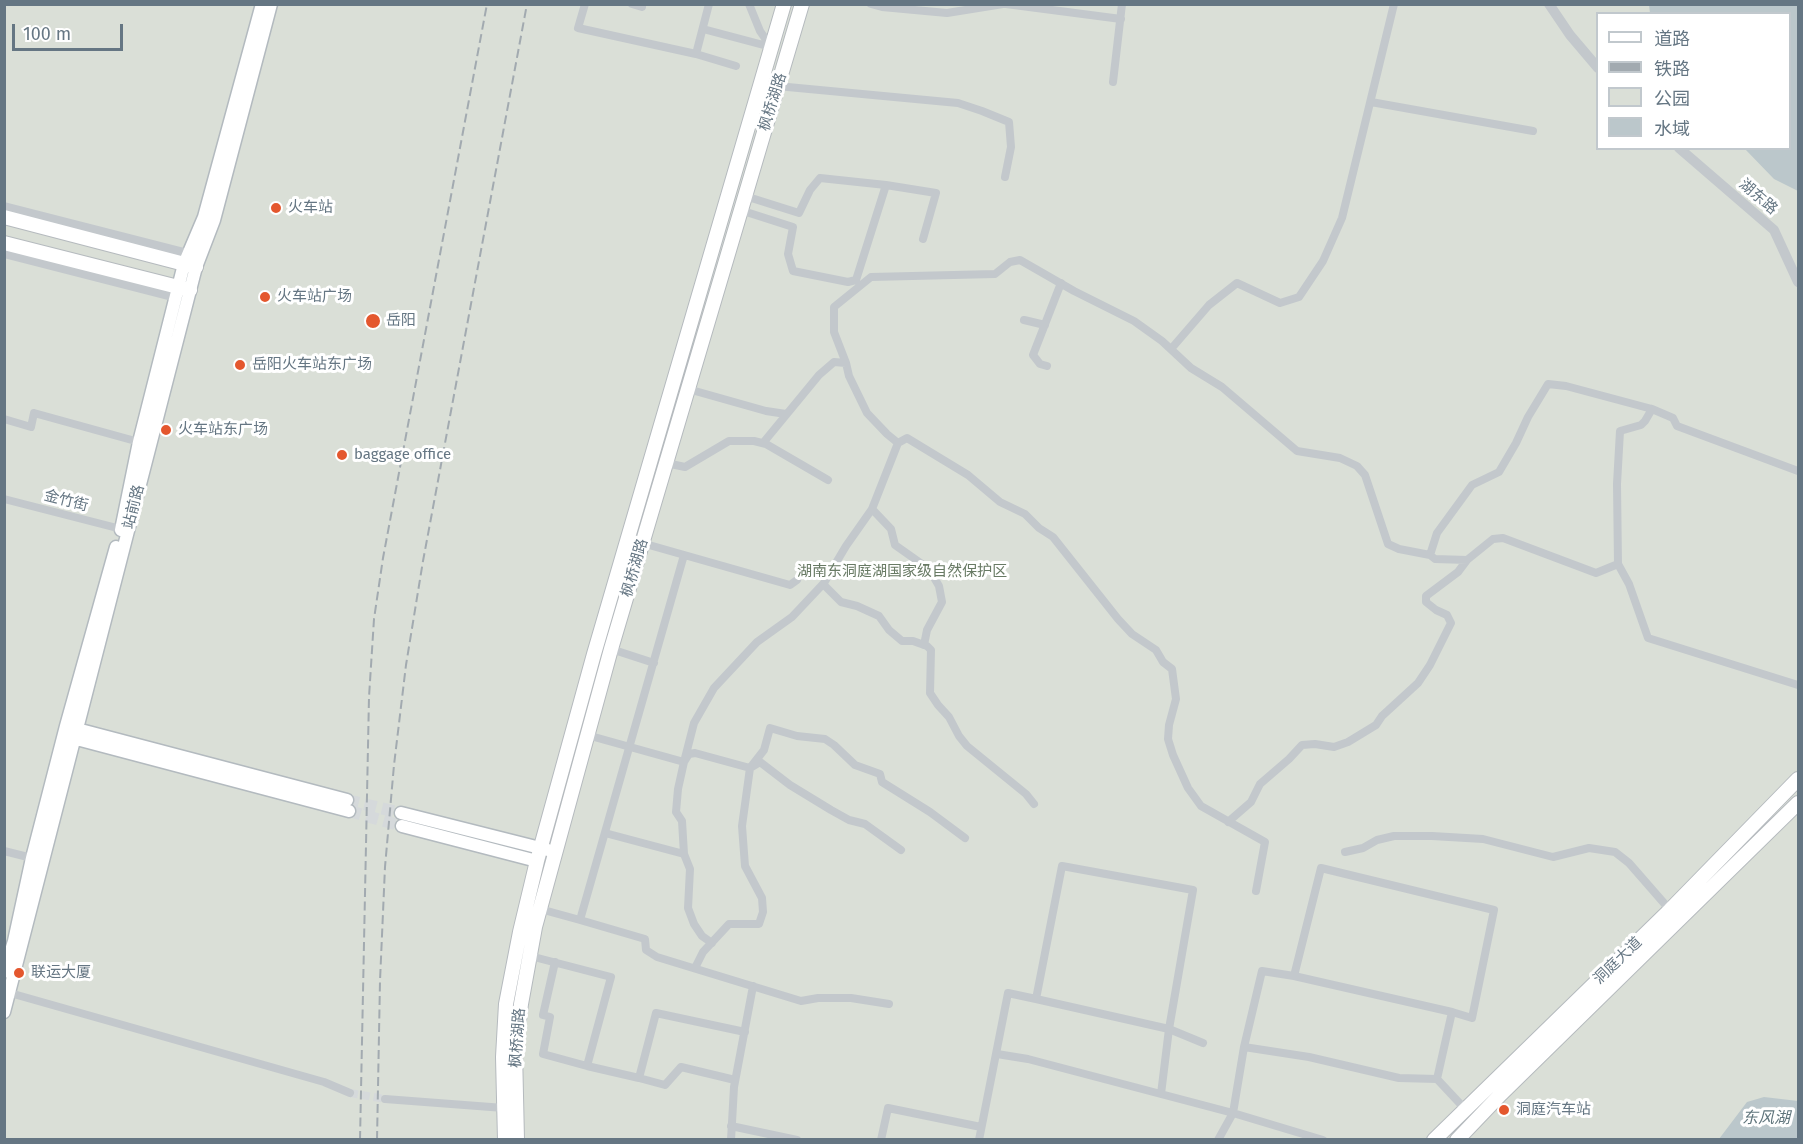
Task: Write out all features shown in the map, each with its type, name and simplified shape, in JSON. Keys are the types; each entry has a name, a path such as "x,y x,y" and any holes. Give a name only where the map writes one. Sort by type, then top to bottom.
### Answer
{"main road":[{"name":"站前路","path":"4,1012 121,529 139,442 262,4"},
{"name":"站前路","path":"189,261 214,220 271,4"},
{"name":"枫桥湖路","path":"505,1140 503,1057 506,1004 539,854 594,654 784,4"},
{"name":"枫桥湖路","path":"517,1140 515,1051 521,1004 540,909 611,649 802,4"},
{"path":"4,217 189,261"},
{"path":"4,243 181,291"},
{"name":"站前路","path":"4,972 9,939 71,733 181,291"},
{"path":"71,733 348,805"},
{"name":"洞庭大道","path":"1434,1140 1671,910 1798,779"},
{"name":"洞庭大道","path":"1457,1140 1798,803"},
{"path":"402,820 539,854 555,851"}],"street":[{"path":"585,4 578,28 696,54 736,66"},
{"path":"632,4 642,7"},
{"path":"696,54 709,4"},
{"path":"748,4 760,31 771,47"},
{"path":"871,4 947,13 1005,4 1120,19"},
{"path":"1113,82 1122,4"},
{"path":"1171,349 1209,305 1237,283 1280,303 1299,297 1323,261 1342,218 1394,4"},
{"path":"1549,4 1570,35 1596,66"},
{"path":"703,29 771,47"},
{"path":"777,86 958,103 982,111 1009,122 1011,147 1005,177"},
{"path":"1371,102 1533,131"},
{"name":"湖东路","path":"1681,150 1774,230 1798,282"},
{"path":"886,185 856,280 848,282 793,271 788,254 794,227 810,189 820,178 886,185 936,193 923,239"},
{"path":"745,196 798,213 800,211"},
{"path":"4,207 189,261"},
{"path":"741,210 794,227"},
{"path":"4,253 181,291"},
{"path":"898,443 867,413 849,376 834,332 834,308 871,278 995,274 1010,262 1020,260 1134,321 1171,349 1191,368 1222,387 1297,451 1340,458 1357,466 1365,475 1388,544 1399,549 1430,555 1435,559 1467,560"},
{"path":"1047,366 1040,364 1033,355 1061,283"},
{"path":"1024,320 1045,325"},
{"path":"763,443 819,375 834,362 846,363"},
{"path":"1430,555 1437,533 1472,485 1499,472 1548,384 1566,386 1652,409 1673,418 1677,426 1798,471"},
{"path":"688,389 766,411 786,414"},
{"path":"1652,409 1641,425 1620,431 1617,484 1618,564 1629,584 1648,638 1798,685"},
{"path":"4,419 31,427 34,413 139,442"},
{"path":"712,943 702,936 688,908 690,868 684,854 682,821 676,812 678,789 694,723 714,688 757,642 792,617 823,584 872,509 898,443 907,438 968,475 1000,502 1025,514 1039,528 1053,537 1118,619 1132,634 1156,650 1163,662 1172,669 1176,699 1169,724 1168,739 1173,755 1188,788 1201,806 1265,842 1256,891"},
{"path":"666,463 685,467 729,441 754,441 763,443 828,480"},
{"name":"金竹街","path":"4,499 121,529"},
{"path":"872,509 891,529 895,544 930,569 939,586 942,602 927,630 924,645"},
{"path":"1228,822 1251,802 1260,784 1302,745 1315,744 1334,747 1348,742 1376,725 1418,683 1431,665 1451,623 1447,615 1426,602 1426,596 1458,572 1467,560 1493,539 1503,538 1596,573 1618,564"},
{"path":"642,543 790,585 797,580"},
{"path":"580,920 684,555"},
{"path":"823,584 842,602 879,616 889,630 902,641 913,641 931,650 930,693 938,705 968,746 1035,804"},
{"path":"611,649 654,663"},
{"path":"695,968 712,943 729,924 759,924 763,912 762,898 745,866 741,826 750,768 764,750 770,728 797,736 825,739 855,765 880,774 882,782 930,812 965,838"},
{"path":"587,735 684,762"},
{"path":"684,762 690,754 695,753 750,768 760,762 790,785 849,820 865,825 901,850"},
{"path":"605,833 684,854"},
{"path":"1345,852 1394,836 1483,839 1553,857 1589,848 1615,852 1629,863 1671,910"},
{"path":"4,851 32,858"},
{"path":"1036,999 1062,866 1192,890 1169,1029 1161,1094"},
{"path":"1218,1140 1233,1113 1244,1047 1262,971 1294,976 1472,1018 1494,910 1321,868 1294,976"},
{"path":"540,909 645,939 646,950 657,957 801,1001 818,998 851,998 890,1004"},
{"path":"530,956 611,977 588,1066"},
{"path":"555,962 543,1015 550,1017 543,1054 665,1085 681,1067 735,1080"},
{"path":"731,1140 735,1080 753,986"},
{"path":"10,993 324,1082 350,1093"},
{"path":"979,1140 1008,993 1169,1029 1203,1043"},
{"path":"1437,1079 1452,1012"},
{"path":"639,1078 656,1013 745,1032"},
{"path":"1244,1047 1309,1058 1399,1078 1437,1079 1466,1110"},
{"path":"997,1054 1028,1059 1161,1094 1323,1140"},
{"path":"385,1100 504,1107"},
{"path":"881,1140 888,1108 981,1127"},
{"path":"731,1126 797,1140"}],"green space":[{"name":"湖南东洞庭湖国家级自然保护区","path":"5,5 1798,5 1798,1139 5,1140"}],"water":[{"path":"1649,5 1798,5 1798,191 1774,179 1746,150 1791,150 1791,12 1650,12"},
{"name":"东风湖","path":"1764,1097 1798,1101 1798,1139 1719,1139 1747,1102"}],"tunnel":[{"path":"347,800 401,813"},
{"path":"349,811 402,826"},
{"path":"350,1093 385,1099"}],"railway":[{"path":"360,1140 369,697 374,619 383,558 487,4"},
{"path":"377,1140 385,867 406,665 423,561 527,4"}],"place":[{"name":"火车站","path":"276,208"},
{"name":"火车站广场","path":"265,297"},
{"name":"岳阳","path":"373,321"},
{"name":"岳阳火车站东广场","path":"240,365"},
{"name":"火车站东广场","path":"166,430"},
{"name":"baggage office","path":"342,455"},
{"name":"联运大厦","path":"19,973"},
{"name":"洞庭汽车站","path":"1504,1110"}]}
